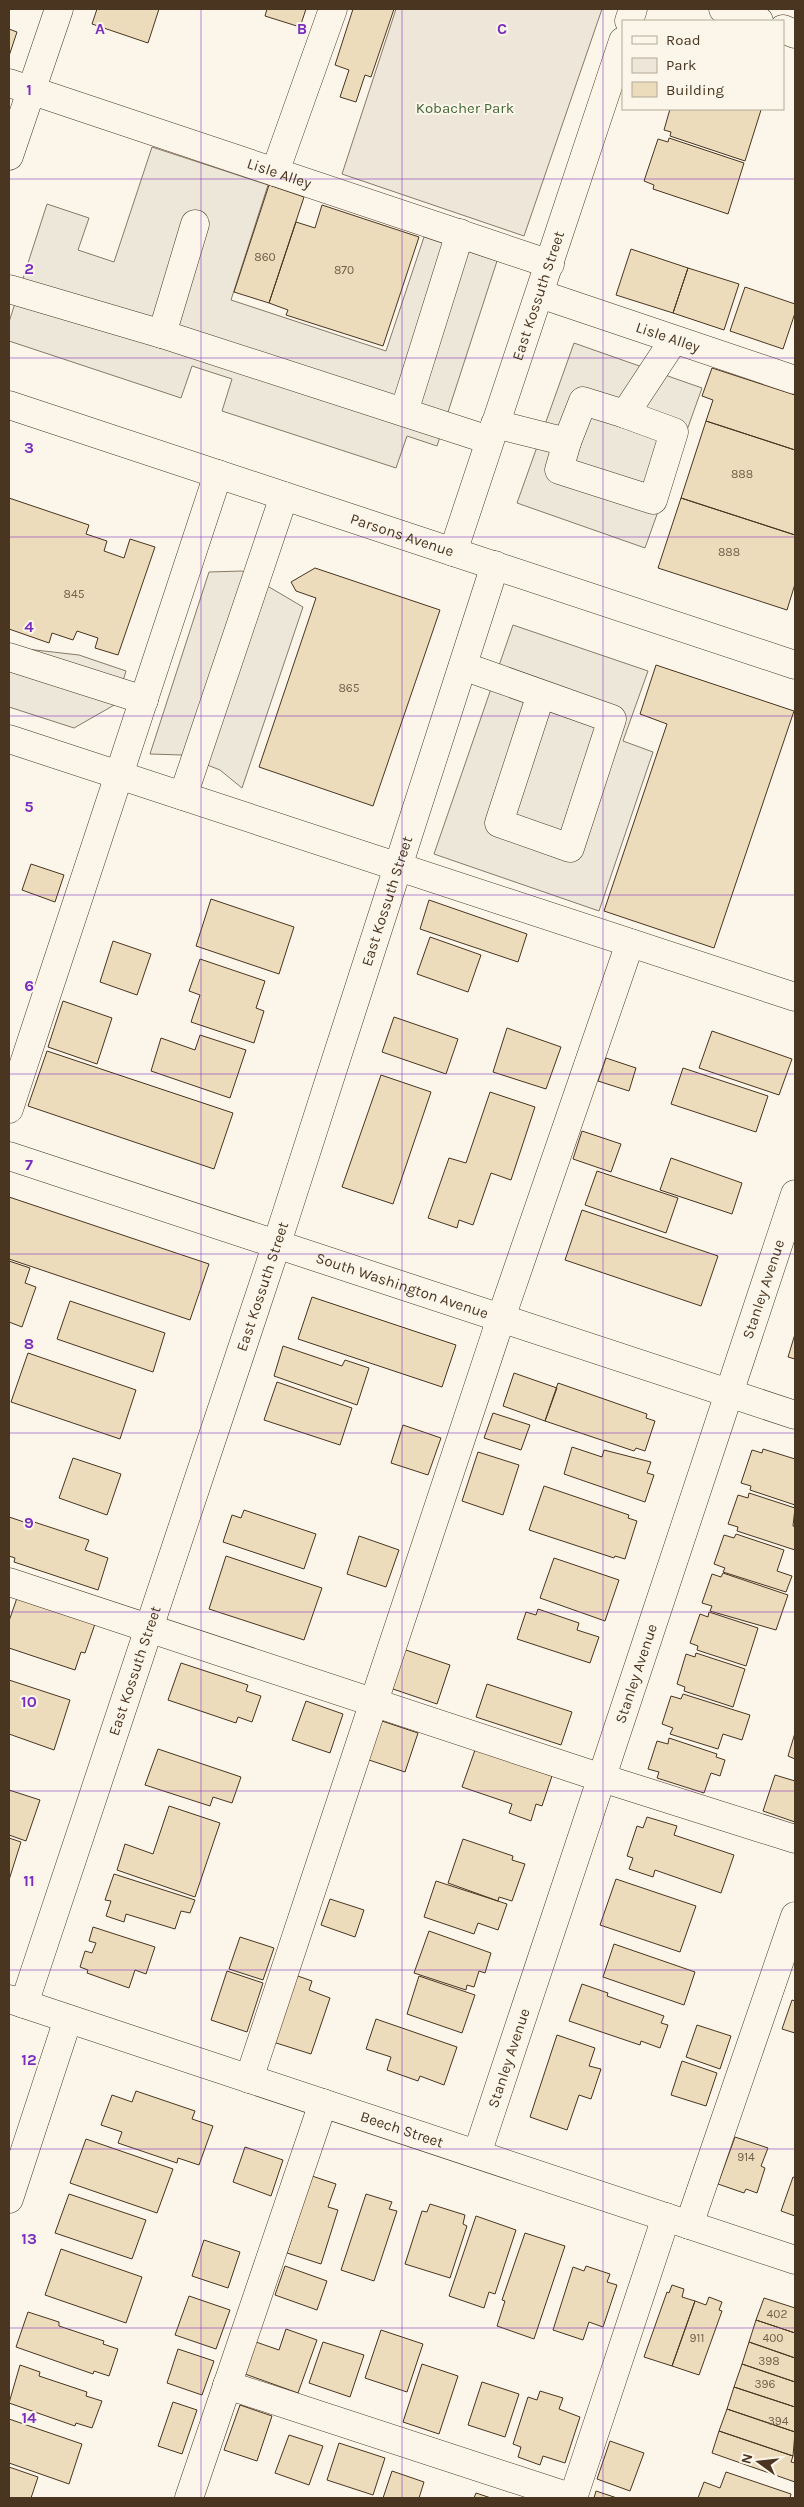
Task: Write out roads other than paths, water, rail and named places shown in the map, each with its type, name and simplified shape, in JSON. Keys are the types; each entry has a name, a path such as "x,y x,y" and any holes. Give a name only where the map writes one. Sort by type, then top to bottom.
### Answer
{"street":[{"path":"9,156 20,87 59,9"},
{"path":"275,172 333,9"},
{"path":"723,9 757,20"},
{"name":"East Kossuth Street","path":"453,552 622,44"},
{"name":"Lisle Alley","path":"20,87 550,264"},
{"path":"162,334 195,224"},
{"path":"404,412 460,233"},
{"path":"9,289 162,334 404,412 492,432 567,442"},
{"name":"Lisle Alley","path":"540,294 672,341 795,380"},
{"path":"625,414 672,341"},
{"path":"583,401 625,414 674,432 653,500 559,470 567,442 583,401"},
{"name":"Parsons Avenue","path":"9,404 795,664"},
{"path":"9,1109 218,474"},
{"path":"183,796 284,496"},
{"name":"East Kossuth Street","path":"17,2002 148,1628 277,1243 495,565"},
{"path":"9,657 144,700"},
{"path":"463,666 612,719 570,848 499,822 541,694"},
{"path":"9,738 795,997"},
{"path":"250,2079 500,1318 630,943"},
{"name":"South Washington Avenue","path":"9,1156 730,1392 795,1415"},
{"name":"Stanley Avenue","path":"477,2154 795,1194"},
{"path":"9,1582 602,1778 795,1839"},
{"path":"227,2385 573,2498 795,1916"},
{"name":"Beech Street","path":"17,2002 795,2260"},
{"path":"9,2199 68,2019"},
{"path":"189,2498 323,2103"}],"park label":[{"name":"Kobacher Park","path":"465,108"}]}
